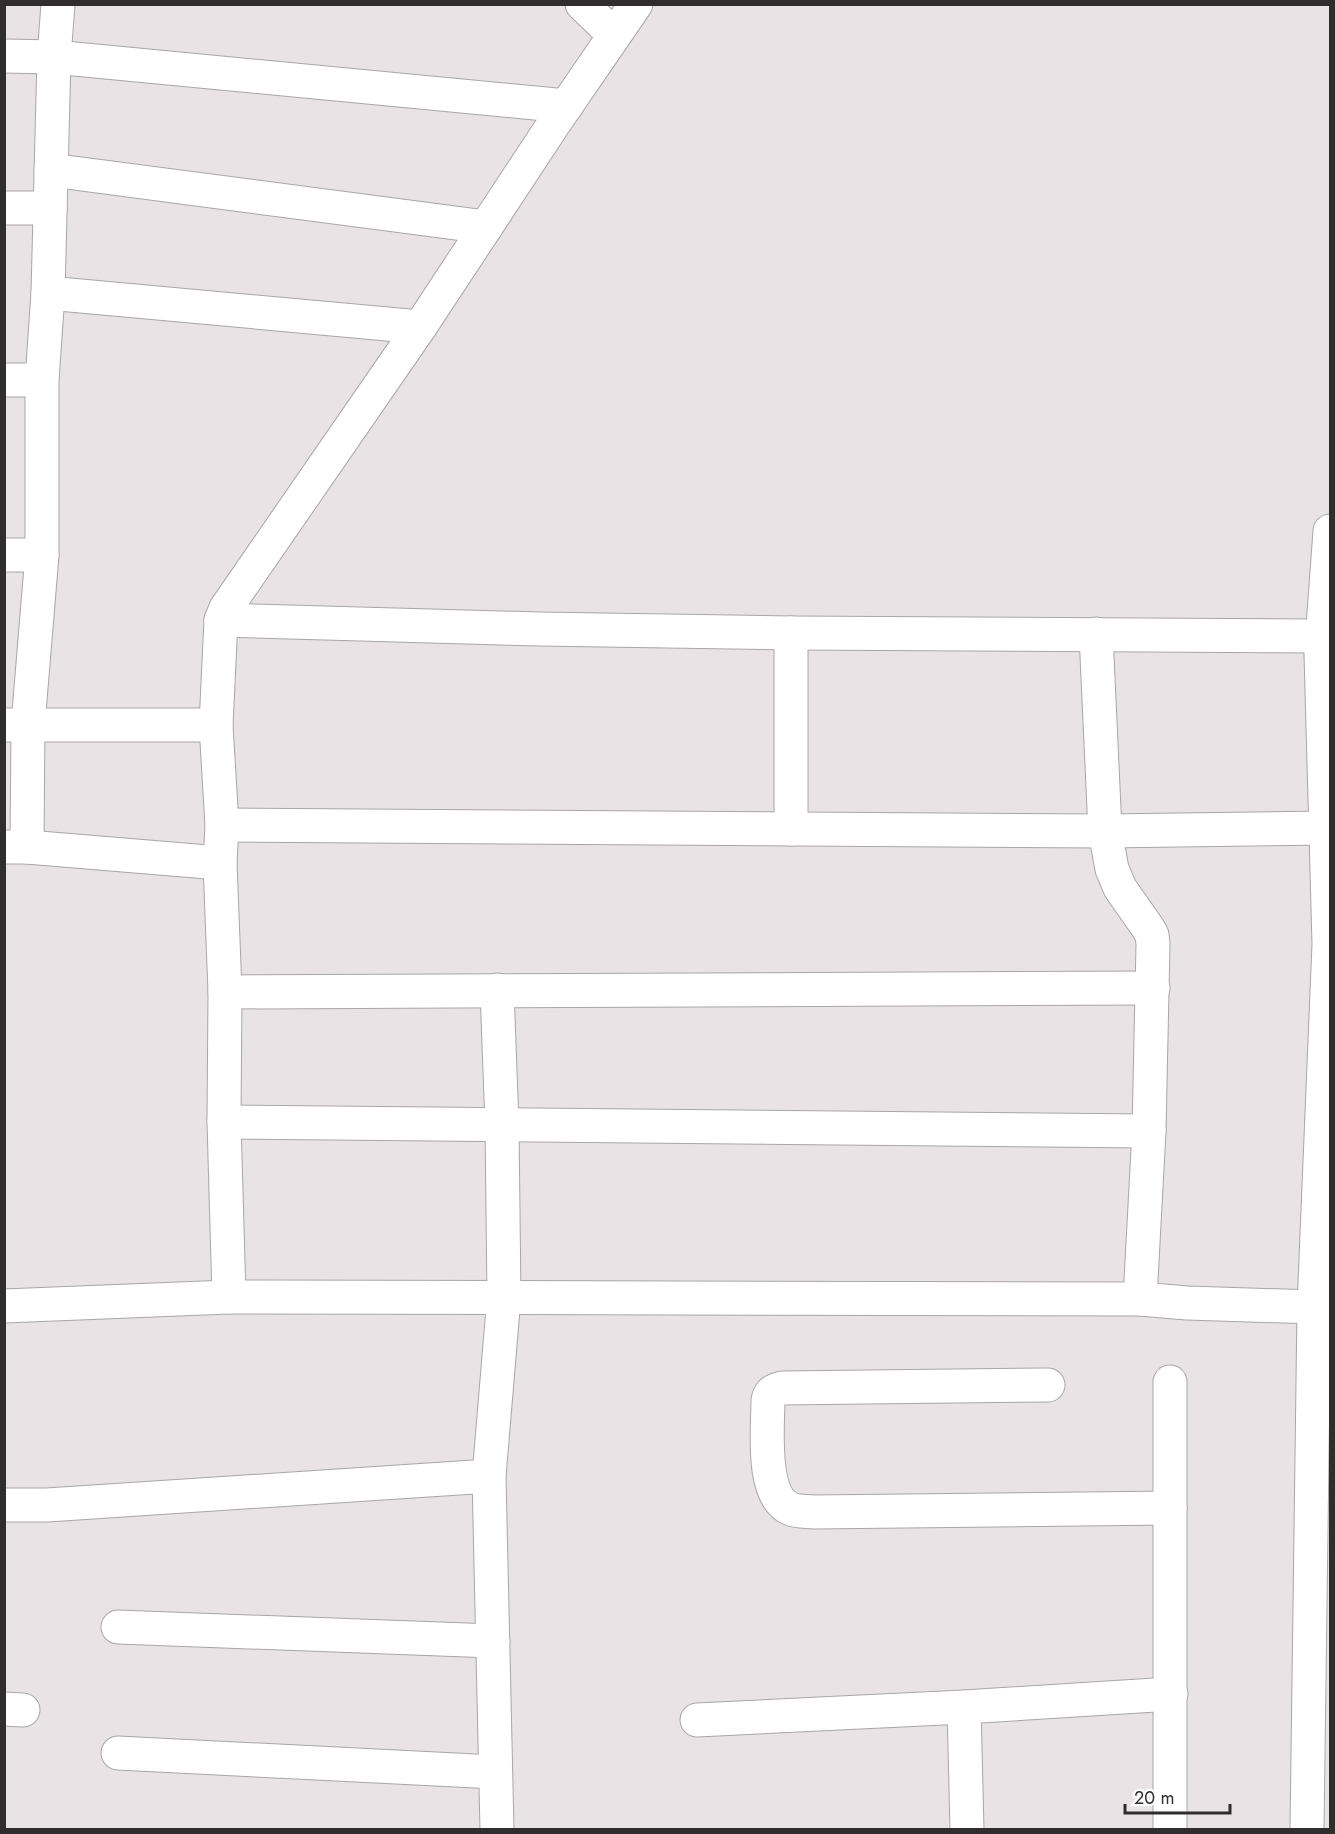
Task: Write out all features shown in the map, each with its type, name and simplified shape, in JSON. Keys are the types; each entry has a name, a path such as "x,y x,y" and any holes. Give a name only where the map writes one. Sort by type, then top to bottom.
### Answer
{"street":[{"path":"58,4 54,57 48,293 42,380 42,555 16,725 16,847 220,863"},
{"path":"582,4 614,35"},
{"path":"229,1297 224,1122 225,992 220,863 222,825 216,725 221,620 636,4"},
{"path":"4,56 54,57 566,106"},
{"path":"51,170 486,226"},
{"path":"4,208 50,208"},
{"path":"48,293 420,327"},
{"path":"4,380 42,380"},
{"path":"1307,1830 1322,1308 1329,944 1321,654 1330,531"},
{"path":"4,555 42,555"},
{"path":"221,620 791,633 1323,636"},
{"path":"791,633 791,829"},
{"path":"1096,633 1105,831 1112,869 1120,888 1152,935 1153,988 1149,1131 1140,1299"},
{"path":"16,725 216,725"},
{"path":"222,825 1105,831 1326,828"},
{"path":"225,992 1153,988"},
{"path":"496,1830 489,1476 504,1297 502,1125 497,990"},
{"path":"224,1122 1149,1131"},
{"path":"4,1306 229,1297 504,1297 1140,1299 1322,1308"},
{"path":"1170,1382 1170,1830"},
{"path":"1048,1385 782,1388 770,1394 768,1400 768,1470 771,1482 783,1503 791,1509 814,1512 1170,1508"},
{"path":"4,1505 47,1505 489,1476"},
{"path":"118,1627 493,1641"},
{"path":"697,1720 1171,1694"},
{"path":"964,1707 967,1830"},
{"path":"117,1753 495,1772"}]}
